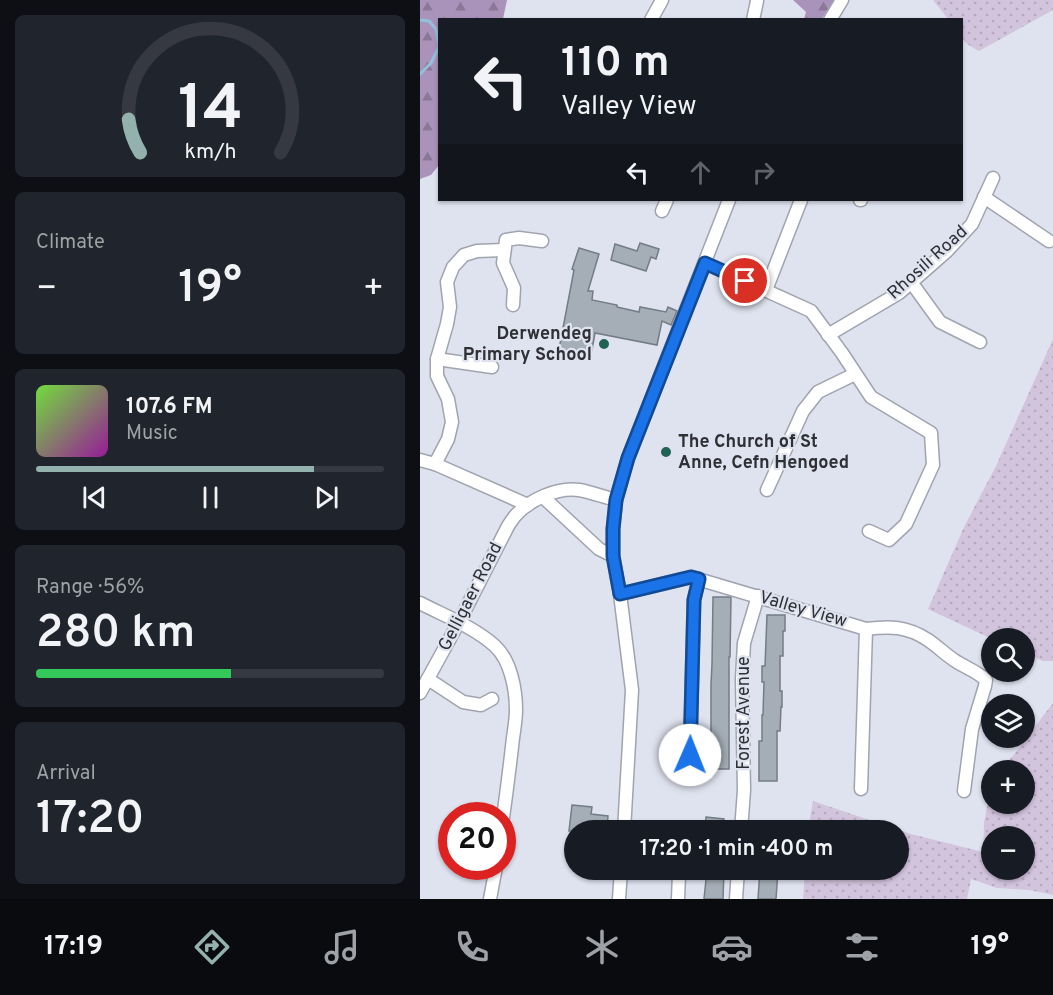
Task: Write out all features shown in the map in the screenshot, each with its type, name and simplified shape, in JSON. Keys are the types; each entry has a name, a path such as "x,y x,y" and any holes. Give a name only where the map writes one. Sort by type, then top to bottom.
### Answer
{"street":[{"path":"652,18 662,0"},
{"path":"831,18 842,0"},
{"path":"753,18 757,1"},
{"name":"Rhosili Road","path":"828,335 899,293 947,251 972,224 993,178"},
{"path":"984,197 1049,241"},
{"path":"625,820 632,690 613,556 616,500 628,458 729,201"},
{"path":"765,290 801,201"},
{"path":"435,464 448,439 452,422 448,399 437,376 437,358 450,307 447,282 453,267 464,255 477,251 504,251 519,238 543,241"},
{"path":"504,251 514,288 513,305"},
{"path":"705,263 811,311 871,397 931,433 933,465 906,524 889,540 869,531"},
{"path":"911,282 940,322 980,342"},
{"path":"437,358 492,368"},
{"path":"767,490 803,411 818,392 855,374"},
{"path":"420,460 435,464 528,505"},
{"path":"543,496 578,490 616,500"},
{"path":"543,496 599,549 613,556"},
{"name":"Gelligaer Road","path":"420,693 507,528 515,516 543,496"},
{"name":"Valley View","path":"620,594 691,577 866,628 861,789"},
{"path":"690,755 694,600 699,579"},
{"name":"Forest Avenue","path":"742,820 744,790 742,680 744,643 758,596"},
{"path":"420,603 484,637 497,648 505,659 514,690 516,710 505,802"},
{"path":"866,628 898,627 914,632 986,680 972,729 964,790"},
{"path":"428,679 464,702 481,705 492,699"},
{"path":"489,899 493,880"},
{"path":"619,899 620,880"},
{"path":"678,899 679,880"},
{"path":"736,899 737,880"}],"shaded area":[{"path":"933,0 1053,0 1053,10 979,51 963,39 963,18 947,18"},
{"path":"1053,339 1053,661 1043,661 1035,657 1035,628 981,628 981,634 928,609 964,527 996,466"},
{"path":"1053,703 1053,895 1029,890 997,888 971,879 967,899 803,899 804,880 909,880 909,833 981,852 981,880 1035,880 1035,826 984,826 986,814 1035,814 1035,760 1009,760 1019,748 1035,748 1035,727"},
{"path":"813,801 869,820 810,820"}],"green space":[{"path":"420,0 507,0 503,18 438,18 438,166 431,175 420,179"},
{"path":"793,0 834,0 822,18 804,18 806,12"}],"building":[{"path":"640,243 659,249 656,259 651,257 646,271 611,260 615,244 637,251"},
{"path":"579,248 599,254 588,291 593,291 592,300 639,312 640,307 666,312 668,307 677,311 671,325 662,321 657,345 595,333 591,355 559,349 574,270 572,269"},
{"path":"713,597 731,597 729,769 711,769"},
{"path":"767,615 785,615 783,656 780,656 782,707 780,731 777,731 777,781 759,781 759,741 762,741 764,682 762,682 762,666 765,666"},
{"path":"572,805 592,807 591,814 608,816 608,820 570,820"},
{"path":"706,817 724,819 724,820 706,820"},
{"path":"706,880 724,880 723,899 704,899"},
{"path":"759,880 777,880 776,899 758,899"}],"waterway":[{"path":"420,20 429,21 436,29 438,41"},
{"path":"420,74 431,63 438,49"}],"place":[{"name":"Derwendeg Primary School","path":"604,344"},
{"name":"The Church of St Anne, Cefn Hengoed","path":"666,452"}],"route":[{"path":"690,755 694,600 699,579 691,577 620,594 613,556 616,500 628,458 705,263 745,281"}]}
